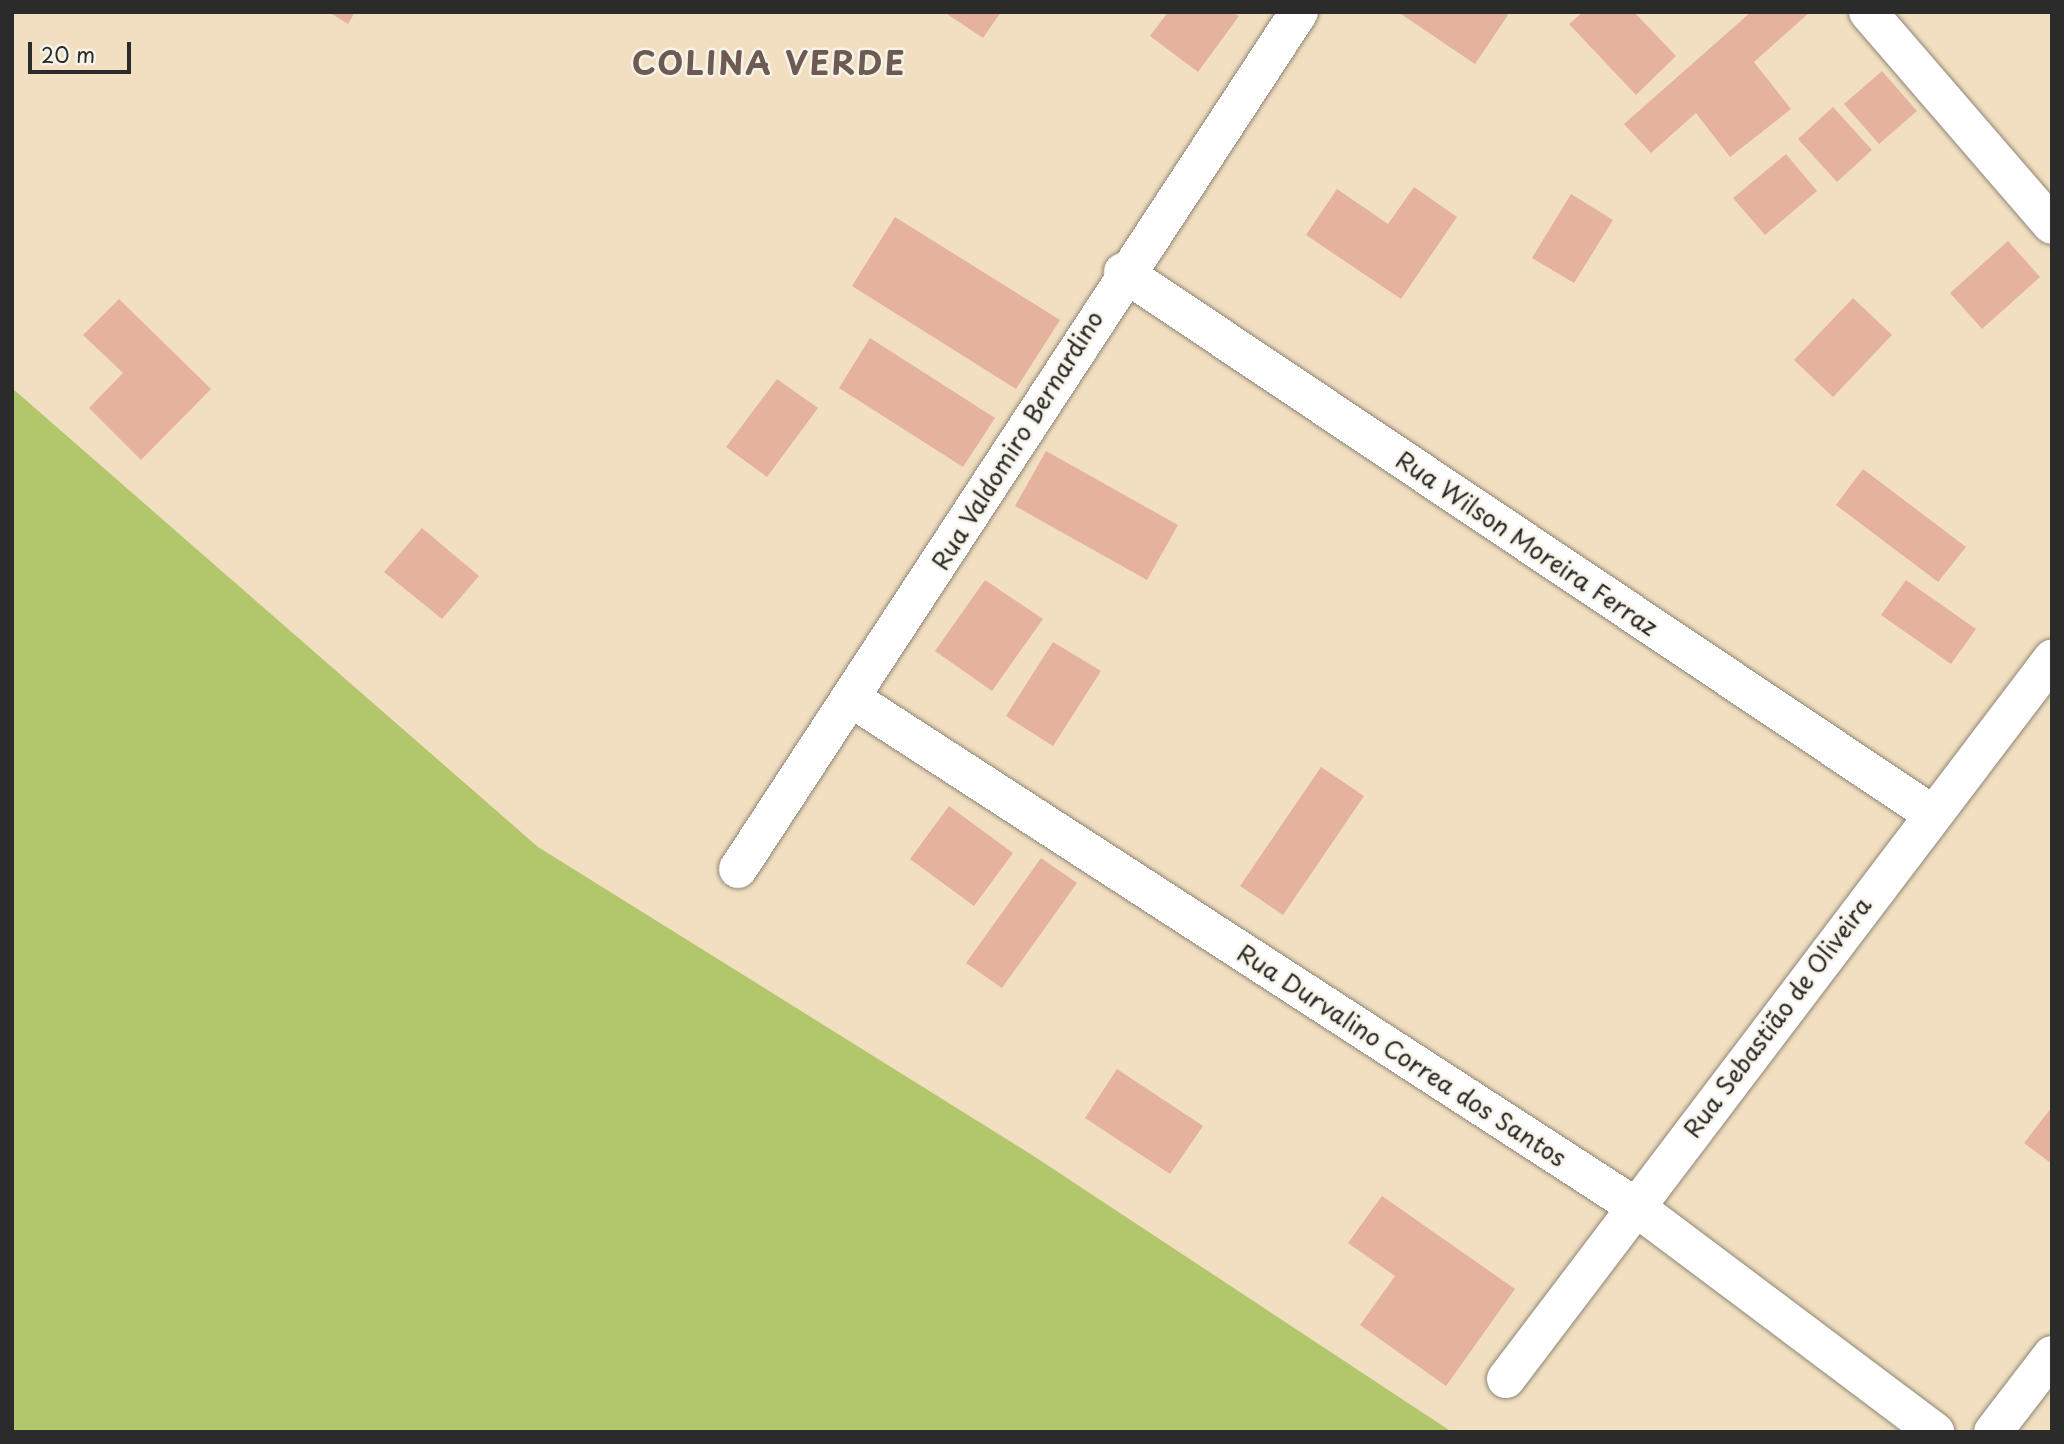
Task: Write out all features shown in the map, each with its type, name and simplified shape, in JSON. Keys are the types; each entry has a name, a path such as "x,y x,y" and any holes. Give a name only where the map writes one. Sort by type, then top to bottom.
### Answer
{"street":[{"name":"Rua Valdomiro Bernardino","path":"738,869 854,700 1123,272 1299,12"},
{"path":"1868,12 2052,225"},
{"name":"Rua Wilson Moreira Ferraz","path":"1123,272 1932,814"},
{"name":"Rua Sebastião de Oliveira","path":"1506,1380 1633,1205 2052,659"},
{"name":"Rua Durvalino Correa dos Santos","path":"854,700 1633,1205 1935,1432"},
{"path":"1993,1432 2052,1355"}],"green space":[{"path":"12,388 538,847 1029,1153 1452,1432 12,1432"}],"building":[{"path":"329,12 355,12 348,24"},
{"path":"944,12 1001,12 983,38"},
{"path":"1168,12 1233,12 1239,16 1198,72 1150,36"},
{"path":"1398,12 1504,12 1508,15 1475,64"},
{"path":"1583,12 1634,12 1676,56 1636,95 1569,24"},
{"path":"1751,12 1810,12 1754,62 1791,109 1730,157 1696,113 1651,153 1624,124"},
{"path":"1882,71 1917,111 1879,144 1844,104"},
{"path":"1833,107 1872,150 1837,182 1798,139"},
{"path":"1786,154 1817,191 1765,235 1733,198"},
{"path":"1414,187 1457,217 1401,299 1306,235 1337,189 1388,224"},
{"path":"1571,194 1613,220 1574,283 1532,258"},
{"path":"895,217 1060,320 1016,389 852,286"},
{"path":"2008,241 2040,277 1982,329 1950,293"},
{"path":"1853,298 1892,335 1833,397 1794,360"},
{"path":"119,299 211,389 141,460 89,408 123,373 83,335"},
{"path":"870,338 995,418 963,467 839,388"},
{"path":"777,379 818,408 767,477 726,447"},
{"path":"1046,451 1178,525 1147,580 1015,506"},
{"path":"1863,469 1966,547 1938,582 1836,505"},
{"path":"422,528 479,576 442,619 384,572"},
{"path":"985,580 1043,619 992,691 935,651"},
{"path":"1906,580 1976,629 1951,664 1881,615"},
{"path":"1053,642 1101,671 1053,746 1006,716"},
{"path":"1321,767 1364,796 1283,915 1240,886"},
{"path":"949,806 1013,853 974,906 910,859"},
{"path":"1041,858 1077,883 1002,988 966,963"},
{"path":"1117,1069 1203,1126 1170,1174 1085,1118"},
{"path":"2052,1107 2052,1164 2024,1143"},
{"path":"1382,1196 1515,1289 1446,1386 1360,1325 1395,1276 1348,1243"}],"district":[{"name":"COLINA VERDE","path":"769,62"}]}
